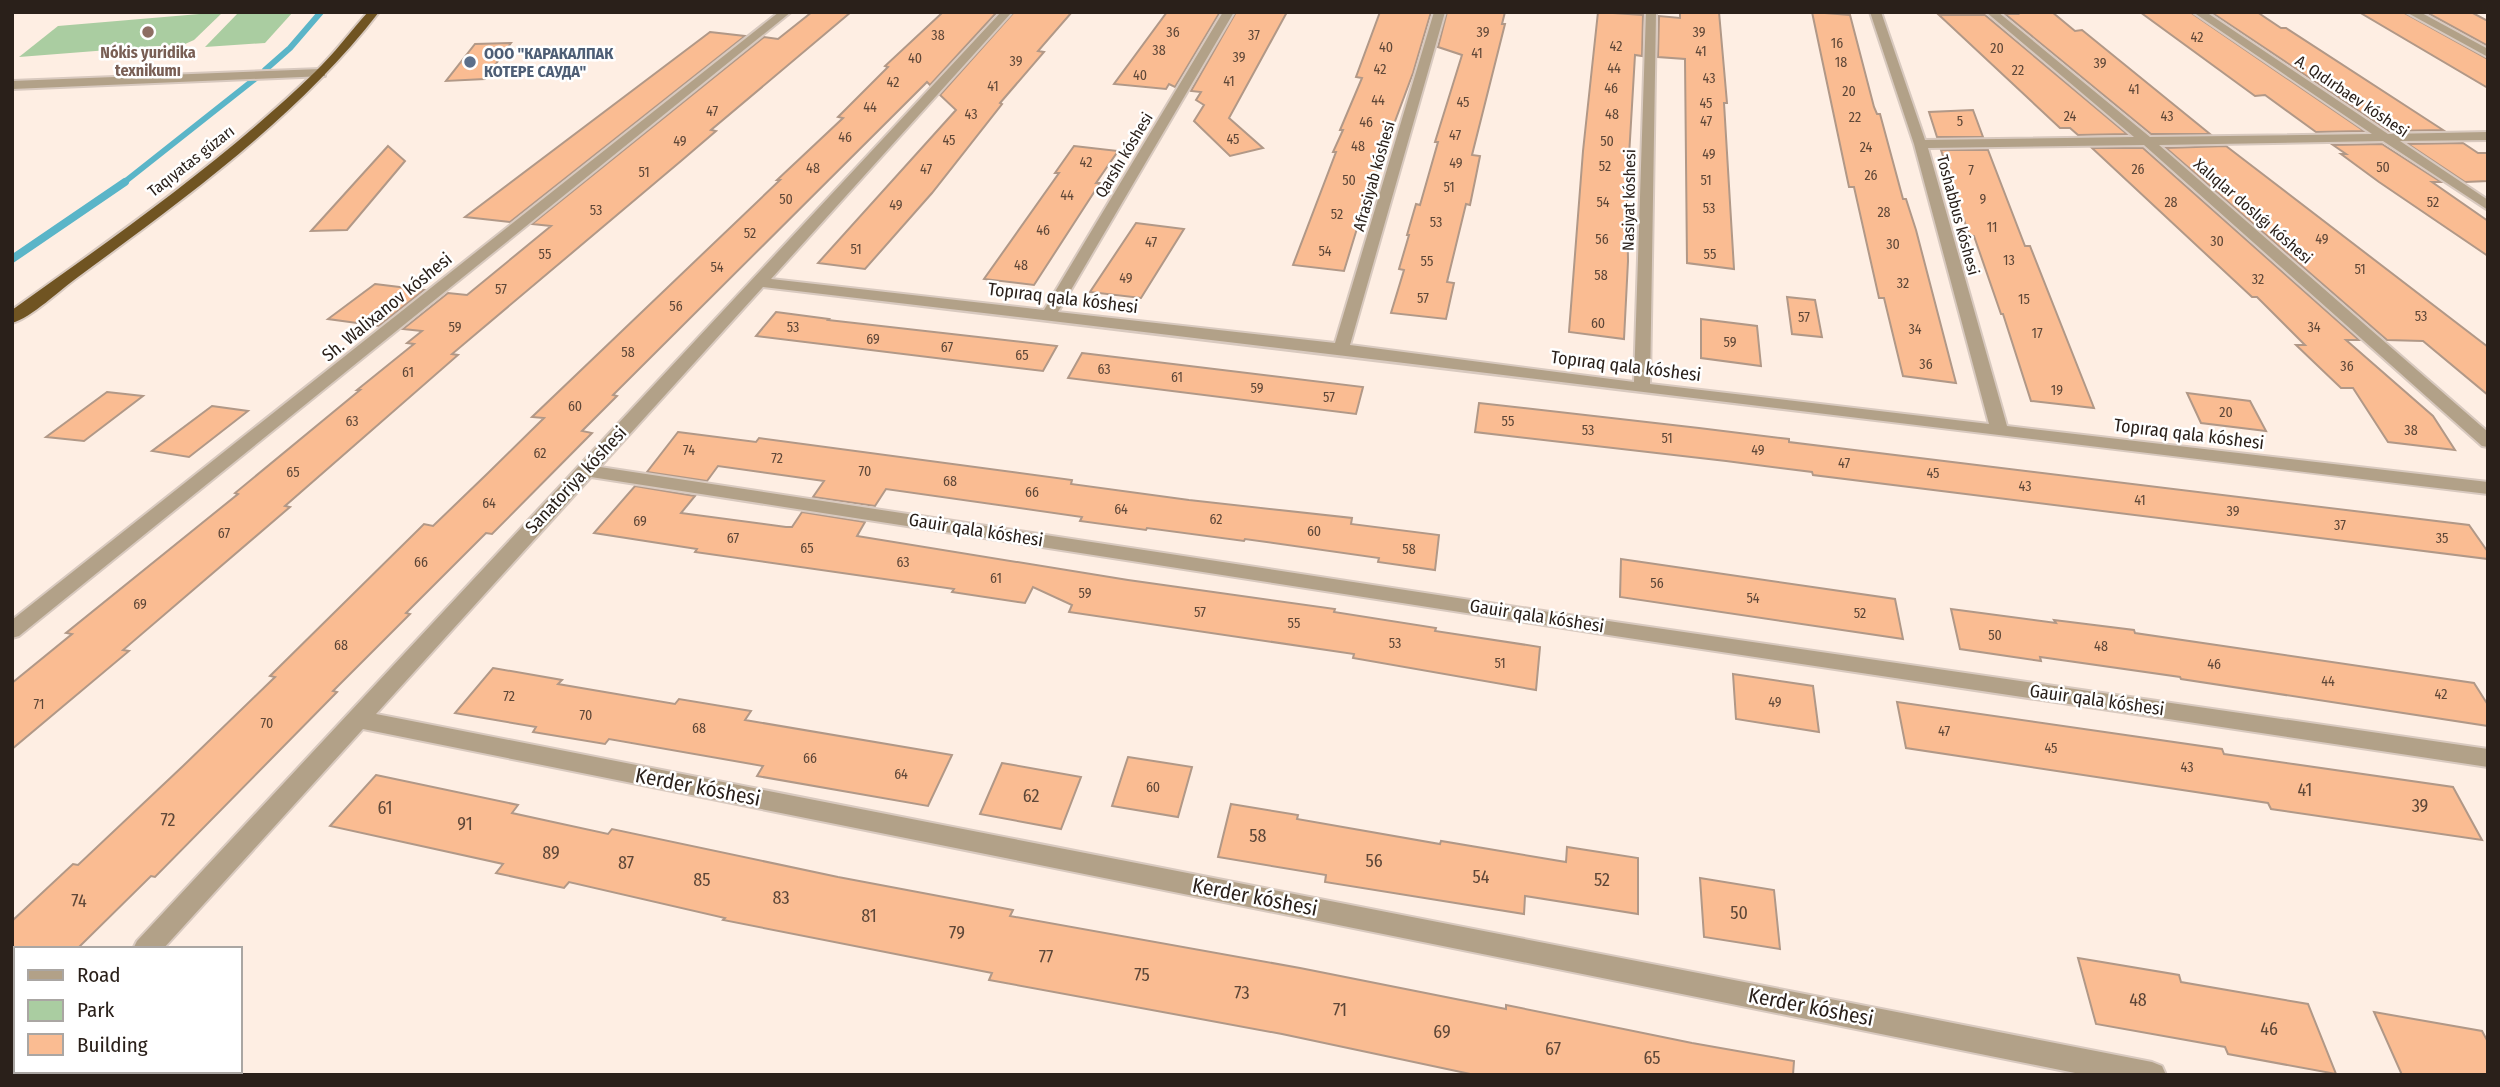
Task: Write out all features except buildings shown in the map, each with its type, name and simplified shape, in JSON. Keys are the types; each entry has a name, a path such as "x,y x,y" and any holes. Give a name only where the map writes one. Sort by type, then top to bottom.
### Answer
{"highway":[{"name":"Taqıyatas gúzarı","path":"12,318 100,254 257,132 321,73 374,12"}],"street":[{"name":"Sh. Walixanov kóshesi","path":"12,631 786,12"},
{"name":"Sanatoriya kóshesi","path":"148,947 1007,12"},
{"name":"Qarshı kóshesi","path":"1048,316 1229,12"},
{"name":"Afrasiyab kóshesi","path":"1342,349 1440,12"},
{"name":"Nasiyat kóshesi","path":"1642,388 1651,12"},
{"name":"Toshabbus kóshesi","path":"1875,12 1920,144 1999,430"},
{"name":"Xalıqlar doslıǵı kóshesi","path":"1991,12 2147,141 2488,442"},
{"name":"A. Qıdırbaev kóshesi","path":"2198,12 2488,206"},
{"path":"2411,12 2488,54"},
{"path":"12,85 321,73"},
{"path":"1920,144 2488,136"},
{"name":"Topıraq qala kóshesi","path":"759,282 1342,349 1642,388 2488,488"},
{"name":"Gauir qala kóshesi","path":"586,470 1643,633 2488,758"},
{"name":"Kerder kóshesi","path":"357,719 2152,1075"}],"green space":[{"path":"223,12 194,40 185,44 19,57 58,26"},
{"path":"239,12 293,12 265,43 205,47"}],"waterway":[{"path":"265,70 290,48 321,12"},
{"path":"122,184 256,78"},
{"path":"12,259 125,182"}],"place":[{"name":"Nókis yuridika texnikumı","path":"148,32"},
{"name":"ООО \"КАРАКАЛПАК КОТЕРЕ САУДА\"","path":"470,62"}]}
